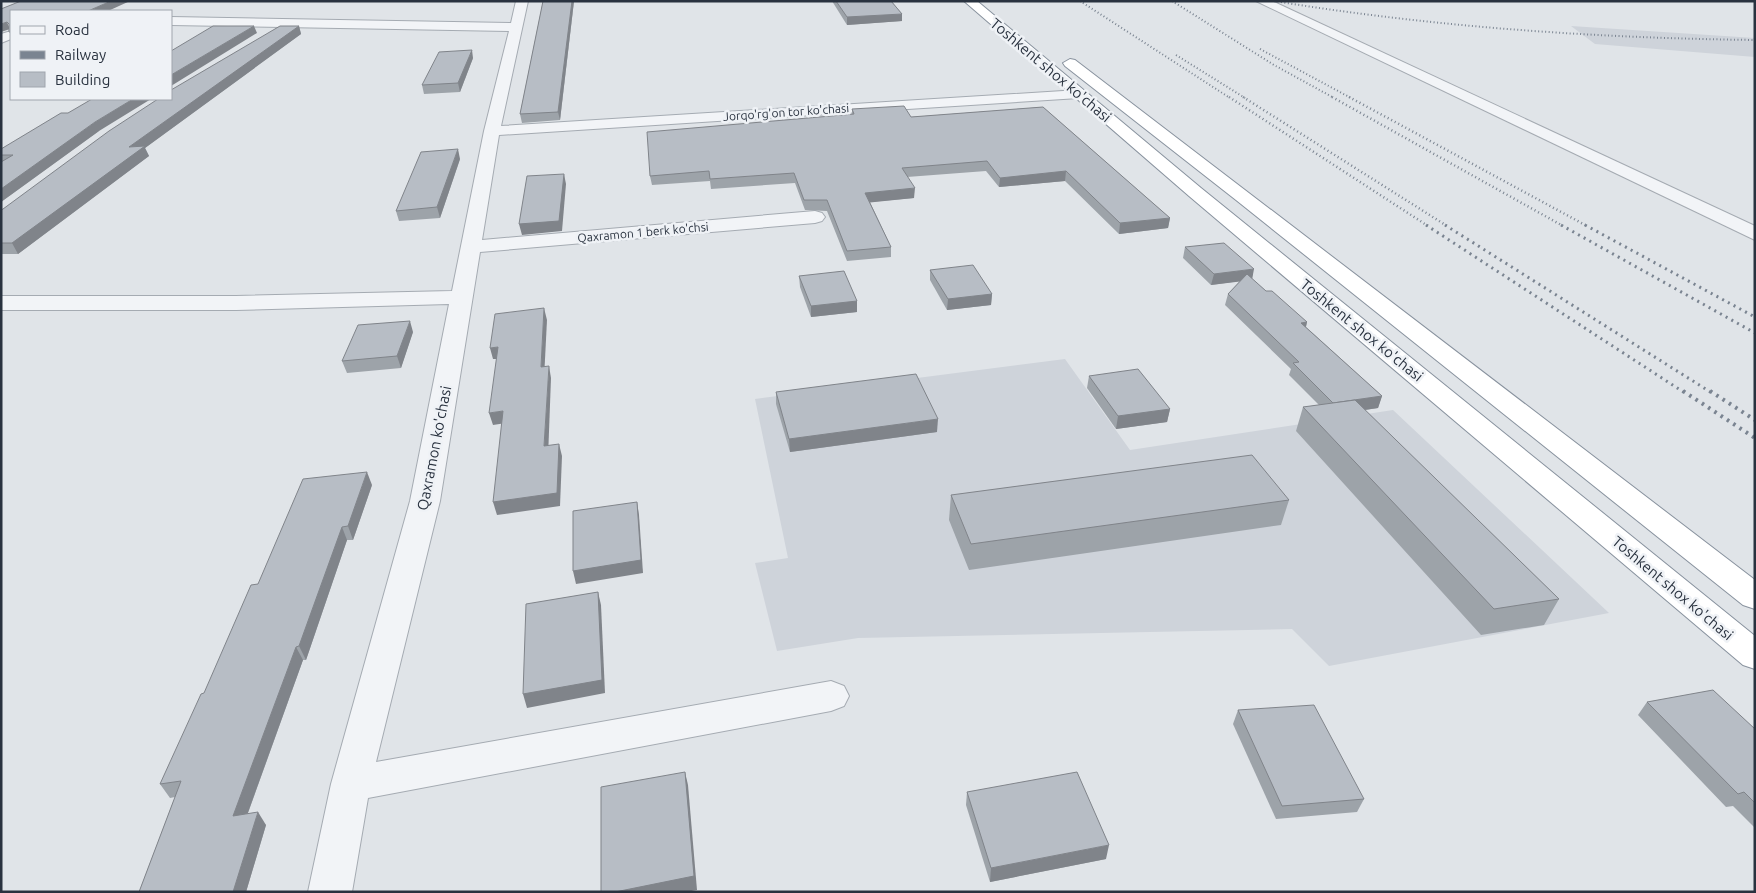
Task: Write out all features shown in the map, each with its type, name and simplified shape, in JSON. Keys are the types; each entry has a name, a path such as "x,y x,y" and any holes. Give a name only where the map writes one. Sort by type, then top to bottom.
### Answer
{"highway":[{"name":"Toshkent shox ko'chasi","path":"983,4 1079,94 1194,192 1755,656"},
{"name":"Toshkent shox ko'chasi","path":"983,4 1251,202 1755,597"}],"street":[{"name":"Qaxramon ko'chasi","path":"330,892 351,784 425,501 492,131 522,1"},
{"path":"1262,1 1755,234"},
{"path":"172,21 196,16 286,24 515,28"},
{"path":"263,37 286,24"},
{"name":"Jorqo'rg'on tor ko'chasi","path":"492,131 1079,94"},
{"name":"Qaxramon 1 berk ko'chsi","path":"472,247 815,217"},
{"path":"1,303 236,304 461,297"},
{"path":"351,784 831,696"}],"shaded area":[{"path":"1571,26 1755,38 1755,57 1595,44"},
{"path":"1065,359 1130,450 1393,410 1609,613 1329,666 1292,629 858,638 777,651 755,563 788,558 755,399"}],"building":[{"path":"21,1 111,1 90,10 10,10 10,32 7,22 1,24 1,9"},
{"path":"543,1 572,1 558,112 520,114"},
{"path":"836,1 891,1 902,14 847,17"},
{"path":"213,26 254,26 172,74 172,50"},
{"path":"280,26 299,26 129,147 145,146 12,243 1,243 1,210 109,131 156,100 172,100 172,89"},
{"path":"472,50 458,83 422,85 439,52"},
{"path":"90,100 131,100 95,122 1,189 1,162 13,155 1,155 1,149 61,113 68,113"},
{"path":"904,106 911,117 1043,107 1170,218 1120,223 1066,171 1000,178 987,161 902,168 915,188 865,193 891,247 847,251 827,200 804,200 794,173 710,179 709,171 650,176 647,132 854,114 852,109"},
{"path":"458,149 437,207 396,211 421,152"},
{"path":"564,174 559,221 519,224 527,176"},
{"path":"1224,243 1254,269 1214,274 1185,247"},
{"path":"973,265 992,294 948,299 930,270"},
{"path":"844,271 857,301 811,306 799,276"},
{"path":"1247,274 1266,291 1272,291 1307,322 1301,323 1382,396 1333,403 1293,363 1299,362 1228,294"},
{"path":"544,308 541,367 549,366 544,446 559,444 557,493 493,502 503,411 489,413 498,347 490,348 495,314"},
{"path":"410,321 397,356 342,361 358,325"},
{"path":"1138,369 1170,409 1118,416 1089,376"},
{"path":"916,374 938,419 789,439 776,392"},
{"path":"1355,400 1559,599 1494,609 1303,407"},
{"path":"1252,455 1289,500 971,544 951,495"},
{"path":"367,472 348,526 342,527 299,646 296,647 233,816 258,812 233,892 139,892 181,781 160,784 201,694 204,693 251,585 258,584 303,479"},
{"path":"637,502 641,560 573,571 573,511"},
{"path":"598,592 602,680 523,694 526,604"},
{"path":"1713,690 1755,729 1755,803 1744,792 1738,794 1647,702"},
{"path":"1314,705 1364,799 1282,806 1238,710"},
{"path":"685,772 694,876 615,892 601,892 601,787"},
{"path":"1077,772 1109,845 991,868 967,792"}],"railway":[{"path":"1080,1 1230,98"},
{"path":"1172,1 1274,65 1334,98"},
{"path":"1274,1 1394,18 1514,30 1634,37 1755,40"},
{"path":"1260,49 1351,98"},
{"path":"1176,55 1245,98"},
{"path":"1229,97 1428,226"},
{"path":"1243,97 1447,226"},
{"path":"1332,97 1563,226"},
{"path":"1349,97 1587,226"},
{"path":"1426,225 1685,393"},
{"path":"1445,225 1712,393"},
{"path":"1561,225 1755,333"},
{"path":"1585,225 1755,317"},
{"path":"1683,391 1755,438"},
{"path":"1710,391 1755,420"}]}
